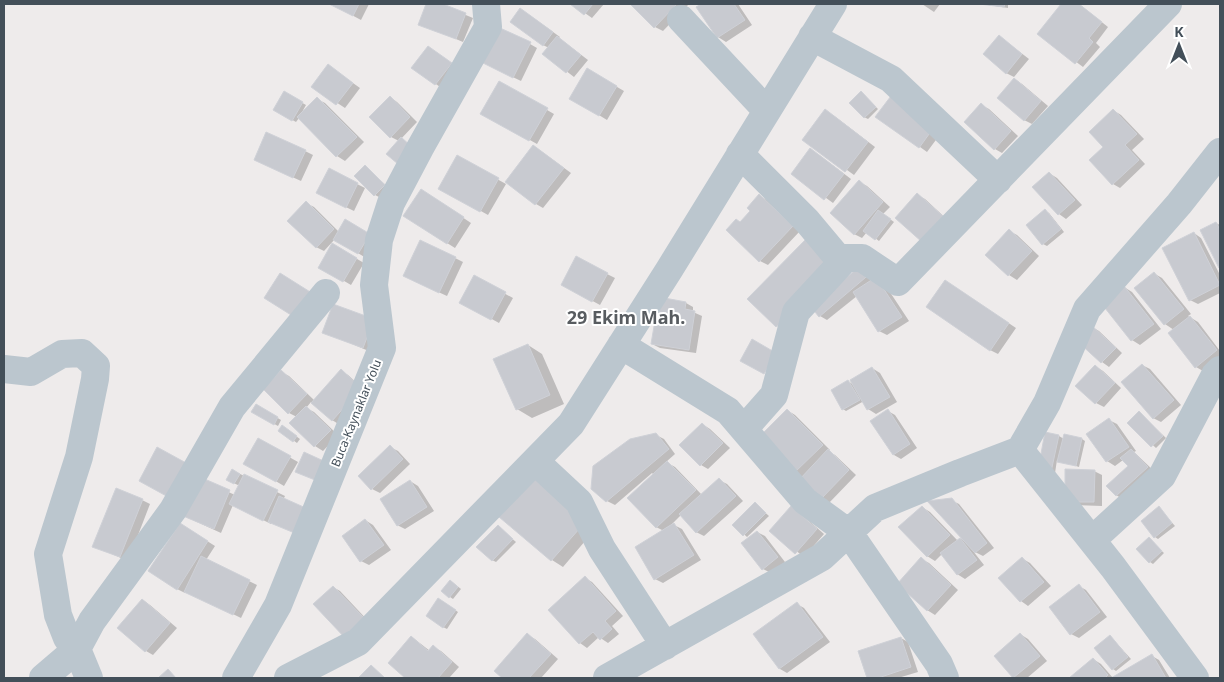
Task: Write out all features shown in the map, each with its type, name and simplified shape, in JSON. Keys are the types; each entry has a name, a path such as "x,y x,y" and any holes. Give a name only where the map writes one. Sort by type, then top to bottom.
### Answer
{"street":[{"name":"Buca-Kaynaklar Yolu","path":"236,678 278,605 382,348 374,285 379,240 391,203 488,27 486,4"},
{"path":"301,675 358,642 571,424 833,4"},
{"path":"740,154 807,221 838,258 862,258 898,282 1168,4"},
{"path":"681,19 767,111"},
{"path":"812,37 890,79 998,180"},
{"path":"607,678 822,557 875,508 1020,450 1047,403 1086,309 1179,204 1220,152"},
{"path":"744,429 774,395 796,312 846,258"},
{"path":"43,678 77,649 92,621 173,510 232,407 326,293"},
{"path":"621,346 728,410 805,501 849,533 939,664 945,678"},
{"path":"4,369 31,372 62,354 82,353 96,366 95,379 78,457 48,554 58,615 66,638 77,649 89,678"},
{"path":"1092,540 1162,476 1214,375 1220,370"},
{"path":"1020,450 1092,540 1195,678"},
{"path":"535,461 579,502 602,550 664,646"}],"building":[{"path":"329,4 359,4 353,16"},
{"path":"426,4 443,4 466,13 456,39 418,25"},
{"path":"570,4 593,4 584,15"},
{"path":"630,4 677,4 654,28"},
{"path":"701,4 734,4 745,20 717,38 696,7"},
{"path":"979,4 1005,4 1004,7"},
{"path":"1061,4 1079,4 1102,22 1089,38 1093,42 1075,64 1037,34"},
{"path":"520,8 553,32 543,46 510,22"},
{"path":"500,28 531,42 513,78 483,63"},
{"path":"999,35 1022,54 1006,74 983,54"},
{"path":"557,36 581,55 566,73 542,54"},
{"path":"428,46 452,63 435,85 411,68"},
{"path":"328,64 353,83 336,105 311,87"},
{"path":"587,68 617,86 599,116 569,99"},
{"path":"1014,78 1041,101 1024,121 997,98"},
{"path":"499,81 548,108 529,141 480,114"},
{"path":"284,91 303,102 292,121 273,110"},
{"path":"861,91 876,107 864,118 849,103"},
{"path":"894,92 937,123 919,148 875,117"},
{"path":"390,96 410,117 390,138 369,117"},
{"path":"317,97 357,137 336,157 297,117"},
{"path":"981,103 1011,131 994,150 964,122"},
{"path":"825,109 868,142 845,172 802,140"},
{"path":"1113,109 1137,134 1125,145 1139,160 1112,185 1089,160 1103,147 1089,132"},
{"path":"266,132 306,150 293,178 254,160"},
{"path":"401,137 413,148 398,164 386,154"},
{"path":"533,145 564,168 535,205 505,182"},
{"path":"810,148 844,174 824,200 791,174"},
{"path":"457,155 499,178 480,212 438,189"},
{"path":"365,165 385,185 374,196 354,176"},
{"path":"329,168 358,183 346,208 316,193"},
{"path":"1049,172 1075,200 1058,215 1032,187"},
{"path":"859,180 883,202 854,235 830,213"},
{"path":"421,189 464,217 447,244 403,216"},
{"path":"917,193 945,218 922,242 895,218"},
{"path":"759,194 793,226 759,262 726,230 736,219 740,222 750,211 747,208"},
{"path":"306,201 334,229 316,248 287,221"},
{"path":"1045,209 1061,229 1042,245 1026,225"},
{"path":"878,210 891,219 875,240 863,231"},
{"path":"345,219 370,234 358,254 333,240"},
{"path":"1216,222 1220,230 1220,268 1200,230"},
{"path":"1009,229 1032,251 1008,276 985,255"},
{"path":"1194,232 1220,285 1189,301 1162,248"},
{"path":"808,237 837,264 776,327 747,299"},
{"path":"420,240 456,257 439,293 403,276"},
{"path":"332,243 357,258 343,282 318,268"},
{"path":"576,256 608,273 592,302 561,285"},
{"path":"864,263 872,272 819,317 811,307"},
{"path":"1154,272 1184,309 1164,325 1134,288"},
{"path":"280,273 315,295 299,320 264,298"},
{"path":"474,275 506,292 491,320 459,303"},
{"path":"876,277 902,317 878,332 853,292"},
{"path":"945,280 1009,323 990,351 926,307"},
{"path":"1124,286 1154,324 1131,341 1101,303"},
{"path":"659,297 686,302 685,309 695,311 689,350 651,344"},
{"path":"333,304 374,319 363,348 322,333"},
{"path":"1190,316 1217,350 1195,368 1168,333"},
{"path":"1091,325 1116,348 1101,363 1077,341"},
{"path":"752,339 776,353 764,374 740,361"},
{"path":"528,344 550,395 516,410 493,359"},
{"path":"1142,364 1174,400 1153,419 1121,382"},
{"path":"1095,365 1115,383 1095,404 1075,386"},
{"path":"872,367 890,397 867,410 850,380"},
{"path":"341,369 361,388 332,421 311,403"},
{"path":"281,370 307,394 288,414 263,389"},
{"path":"848,380 860,400 842,410 831,390"},
{"path":"256,404 278,417 274,425 251,412"},
{"path":"306,406 331,430 314,447 289,423"},
{"path":"787,409 823,445 793,474 757,439"},
{"path":"888,409 910,444 893,455 870,421"},
{"path":"1139,411 1163,436 1151,447 1127,423"},
{"path":"1109,418 1129,447 1106,462 1086,434"},
{"path":"702,423 723,443 700,466 679,445"},
{"path":"282,425 297,436 293,442 278,431"},
{"path":"1045,432 1059,435 1051,472 1038,470"},
{"path":"656,433 669,449 606,502 591,489 593,466 630,439"},
{"path":"1064,434 1082,438 1076,466 1057,462"},
{"path":"258,438 291,456 276,482 243,464"},
{"path":"390,445 403,459 371,490 358,476"},
{"path":"157,447 188,464 170,498 139,481"},
{"path":"828,449 849,470 820,500 799,480"},
{"path":"1131,449 1148,467 1116,496 1106,486 1128,466 1120,458"},
{"path":"304,452 328,463 320,482 295,472"},
{"path":"667,461 696,490 656,528 627,498"},
{"path":"232,469 240,474 234,484 226,480"},
{"path":"1065,469 1095,470 1094,502 1065,502"},
{"path":"244,474 278,490 263,521 229,504"},
{"path":"535,476 587,520 551,561 499,517"},
{"path":"200,477 230,490 214,529 183,516"},
{"path":"719,478 736,496 696,533 679,514"},
{"path":"410,480 427,507 397,526 380,499"},
{"path":"116,488 143,499 120,557 92,547"},
{"path":"279,496 308,509 297,534 268,522"},
{"path":"952,498 987,543 975,553 927,501"},
{"path":"755,502 766,513 743,536 732,525"},
{"path":"791,506 817,529 795,554 769,531"},
{"path":"922,506 950,535 927,557 898,527"},
{"path":"1159,506 1172,523 1154,538 1141,521"},
{"path":"365,519 384,545 360,562 342,536"},
{"path":"180,523 208,541 177,590 148,571"},
{"path":"674,523 694,555 654,580 635,547"},
{"path":"498,525 513,539 492,561 476,547"},
{"path":"757,531 778,557 762,570 741,543"},
{"path":"1149,537 1162,551 1149,563 1136,549"},
{"path":"960,538 977,560 957,575 940,553"},
{"path":"201,556 250,580 233,615 184,592"},
{"path":"921,557 951,585 927,611 897,584"},
{"path":"1022,557 1044,582 1020,602 998,578"},
{"path":"585,576 616,611 605,621 612,629 600,640 593,632 579,644 548,610"},
{"path":"450,580 458,587 449,598 441,591"},
{"path":"1079,584 1100,612 1070,635 1049,607"},
{"path":"333,586 366,620 346,639 313,604"},
{"path":"438,598 456,610 443,628 426,616"},
{"path":"142,599 170,623 145,652 117,628"},
{"path":"797,602 823,637 779,669 753,634"},
{"path":"527,633 551,654 529,678 502,678 494,671"},
{"path":"1020,633 1040,656 1013,678 994,656"},
{"path":"1110,635 1128,657 1112,670 1094,648"},
{"path":"411,636 428,651 433,645 452,662 438,678 405,678 388,663"},
{"path":"901,637 911,667 878,678 867,678 858,651"},
{"path":"1152,654 1166,678 1111,678"},
{"path":"1093,658 1108,675 1105,678 1069,678"},
{"path":"371,665 385,678 358,678"},
{"path":"168,669 176,678 158,678"}],"district":[{"name":"29 Ekim Mah.","path":"626,317"}]}
